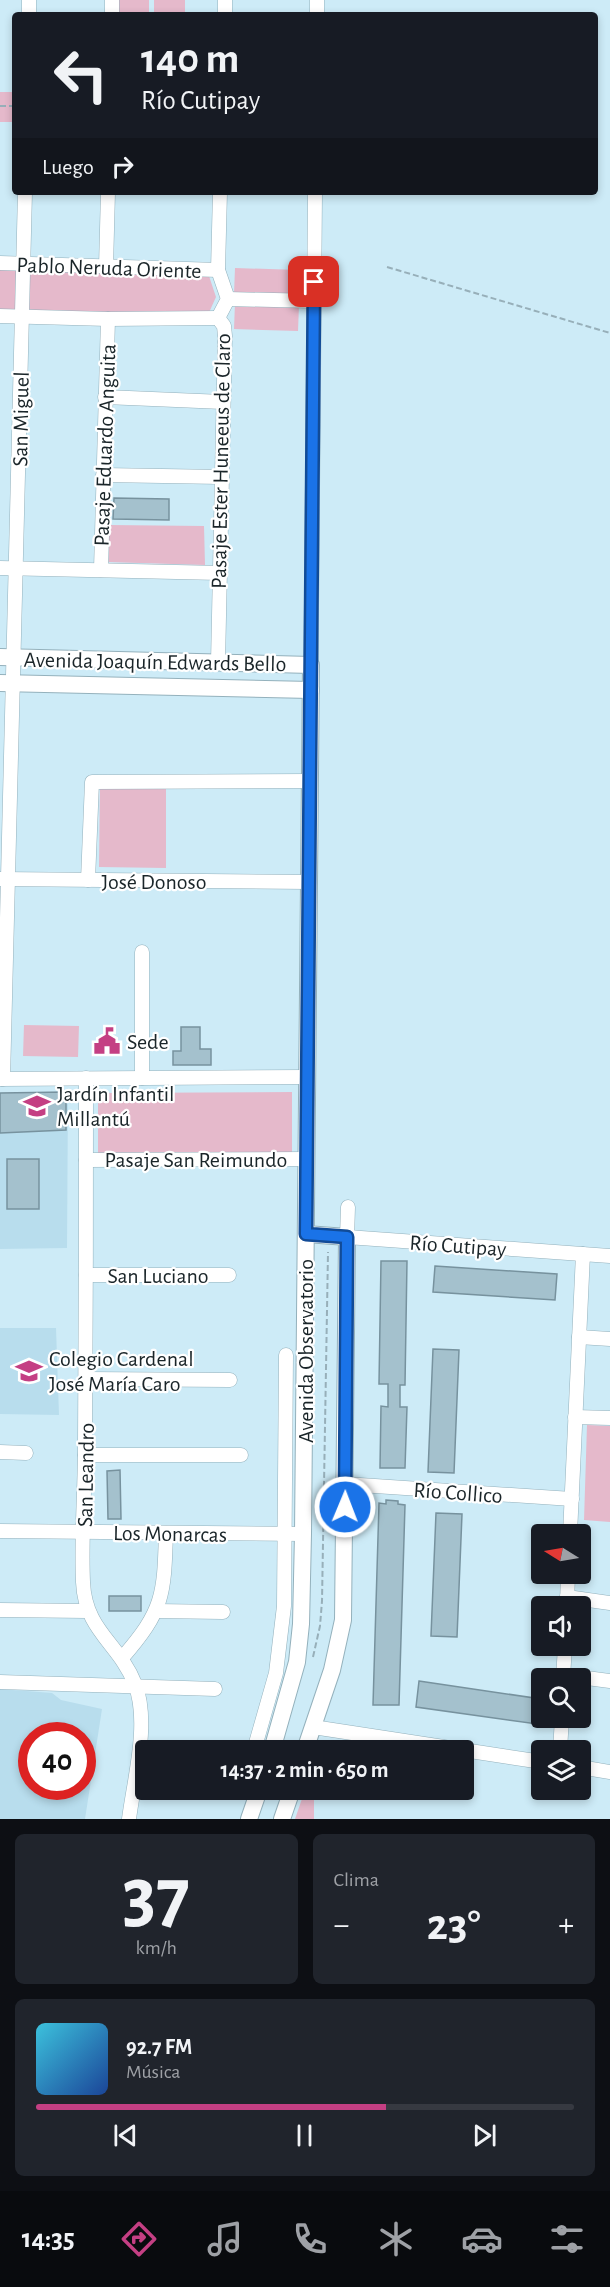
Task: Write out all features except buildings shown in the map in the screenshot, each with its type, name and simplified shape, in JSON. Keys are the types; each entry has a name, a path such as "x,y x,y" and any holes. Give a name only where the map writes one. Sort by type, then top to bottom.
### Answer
{"street":[{"name":"San Miguel","path":"2,1079 7,657 16,569 25,195"},
{"path":"106,267 108,195"},
{"path":"220,195 218,270 228,299 314,301"},
{"name":"Avenida Observatorio","path":"275,1740 297,1662 301,1624 315,195"},
{"name":"Pablo Neruda Oriente","path":"0,263 218,270"},
{"name":"Pasaje Ester Huneeus de Claro","path":"218,663 225,331 218,318 228,299"},
{"path":"0,316 108,319 218,318"},
{"name":"Pasaje Eduardo Anguita","path":"101,570 108,319"},
{"path":"105,398 223,402"},
{"path":"104,475 222,477"},
{"path":"0,568 220,573"},
{"name":"Avenida Joaquín Edwards Bello","path":"7,657 311,665"},
{"name":"Avenida Joaquín Edwards Bello","path":"7,683 311,690"},
{"path":"88,880 92,782 310,781"},
{"name":"José Donoso","path":"4,879 309,882"},
{"path":"142,952 142,1078"},
{"path":"2,1079 307,1077"},
{"name":"San Leandro","path":"86,1078 86,1455 82,1581 87,1611 100,1633 122,1658 136,1685 141,1714 141,1740"},
{"name":"Pasaje San Reimundo","path":"86,1160 307,1159"},
{"name":"Avenida Observatorio","path":"308,1740 332,1670 342,1620 348,1207"},
{"name":"Río Cutipay","path":"306,1243 347,1237 610,1256"},
{"path":"571,1524 583,1254"},
{"name":"San Luciano","path":"86,1275 230,1275"},
{"path":"579,1337 610,1339"},
{"path":"257,1740 276,1673 282,1640 286,1355"},
{"path":"86,1380 230,1380"},
{"path":"575,1417 610,1418"},
{"path":"0,1452 26,1453"},
{"path":"86,1455 241,1455"},
{"name":"Río Collico","path":"345,1484 572,1499"},
{"name":"Los Monarcas","path":"0,1531 303,1534"},
{"path":"122,1658 147,1627 156,1611 163,1590 166,1533"},
{"path":"591,1603 610,1603"},
{"path":"0,1610 87,1611"},
{"path":"156,1611 223,1612"},
{"path":"591,1679 610,1681"},
{"path":"0,1682 215,1689"},
{"path":"313,1727 531,1760"},
{"path":"591,1769 610,1772"},
{"name":"San Leandro","path":"129,1819 135,1789"},
{"path":"249,1819 256,1800"},
{"path":"282,1819 289,1800"}],"path":[{"path":"387,267 610,333"},
{"path":"306,1243 328,1252 322,1601 320,1626 312,1661"}],"shaded area":[{"path":"119,0 149,0 149,12 119,12"},
{"path":"154,0 185,0 185,12 154,12"},
{"path":"0,92 12,92 12,122 0,122"},
{"path":"235,268 299,270 298,296 234,294"},
{"path":"0,269 208,273 216,297 207,317 0,309"},
{"path":"235,303 299,305 298,331 234,329"},
{"path":"109,525 204,526 205,565 107,562"},
{"path":"100,787 166,787 166,868 99,867"},
{"path":"24,1025 79,1026 78,1057 23,1056"},
{"path":"68,1092 67,1248 0,1249 0,1093"},
{"path":"292,1092 292,1153 98,1154 98,1093"},
{"name":"Colegio Cardenal José María Caro","path":"0,1328 56,1328 59,1415 0,1414"},
{"path":"587,1425 610,1426 610,1522 584,1520"},
{"path":"0,1689 52,1693 61,1700 102,1709 96,1748 96,1722 18,1722 18,1800 88,1800 85,1819 0,1819"},
{"path":"302,1800 314,1800 314,1819 295,1819"}],"place":[{"name":"Sede","path":"107,1041"},
{"name":"Jardín Infantil Millantú","path":"37,1106"},
{"name":"Colegio Cardenal José María Caro","path":"29,1371"}],"route":[{"path":"314,282 306,1234 347,1237 345,1507"}]}
